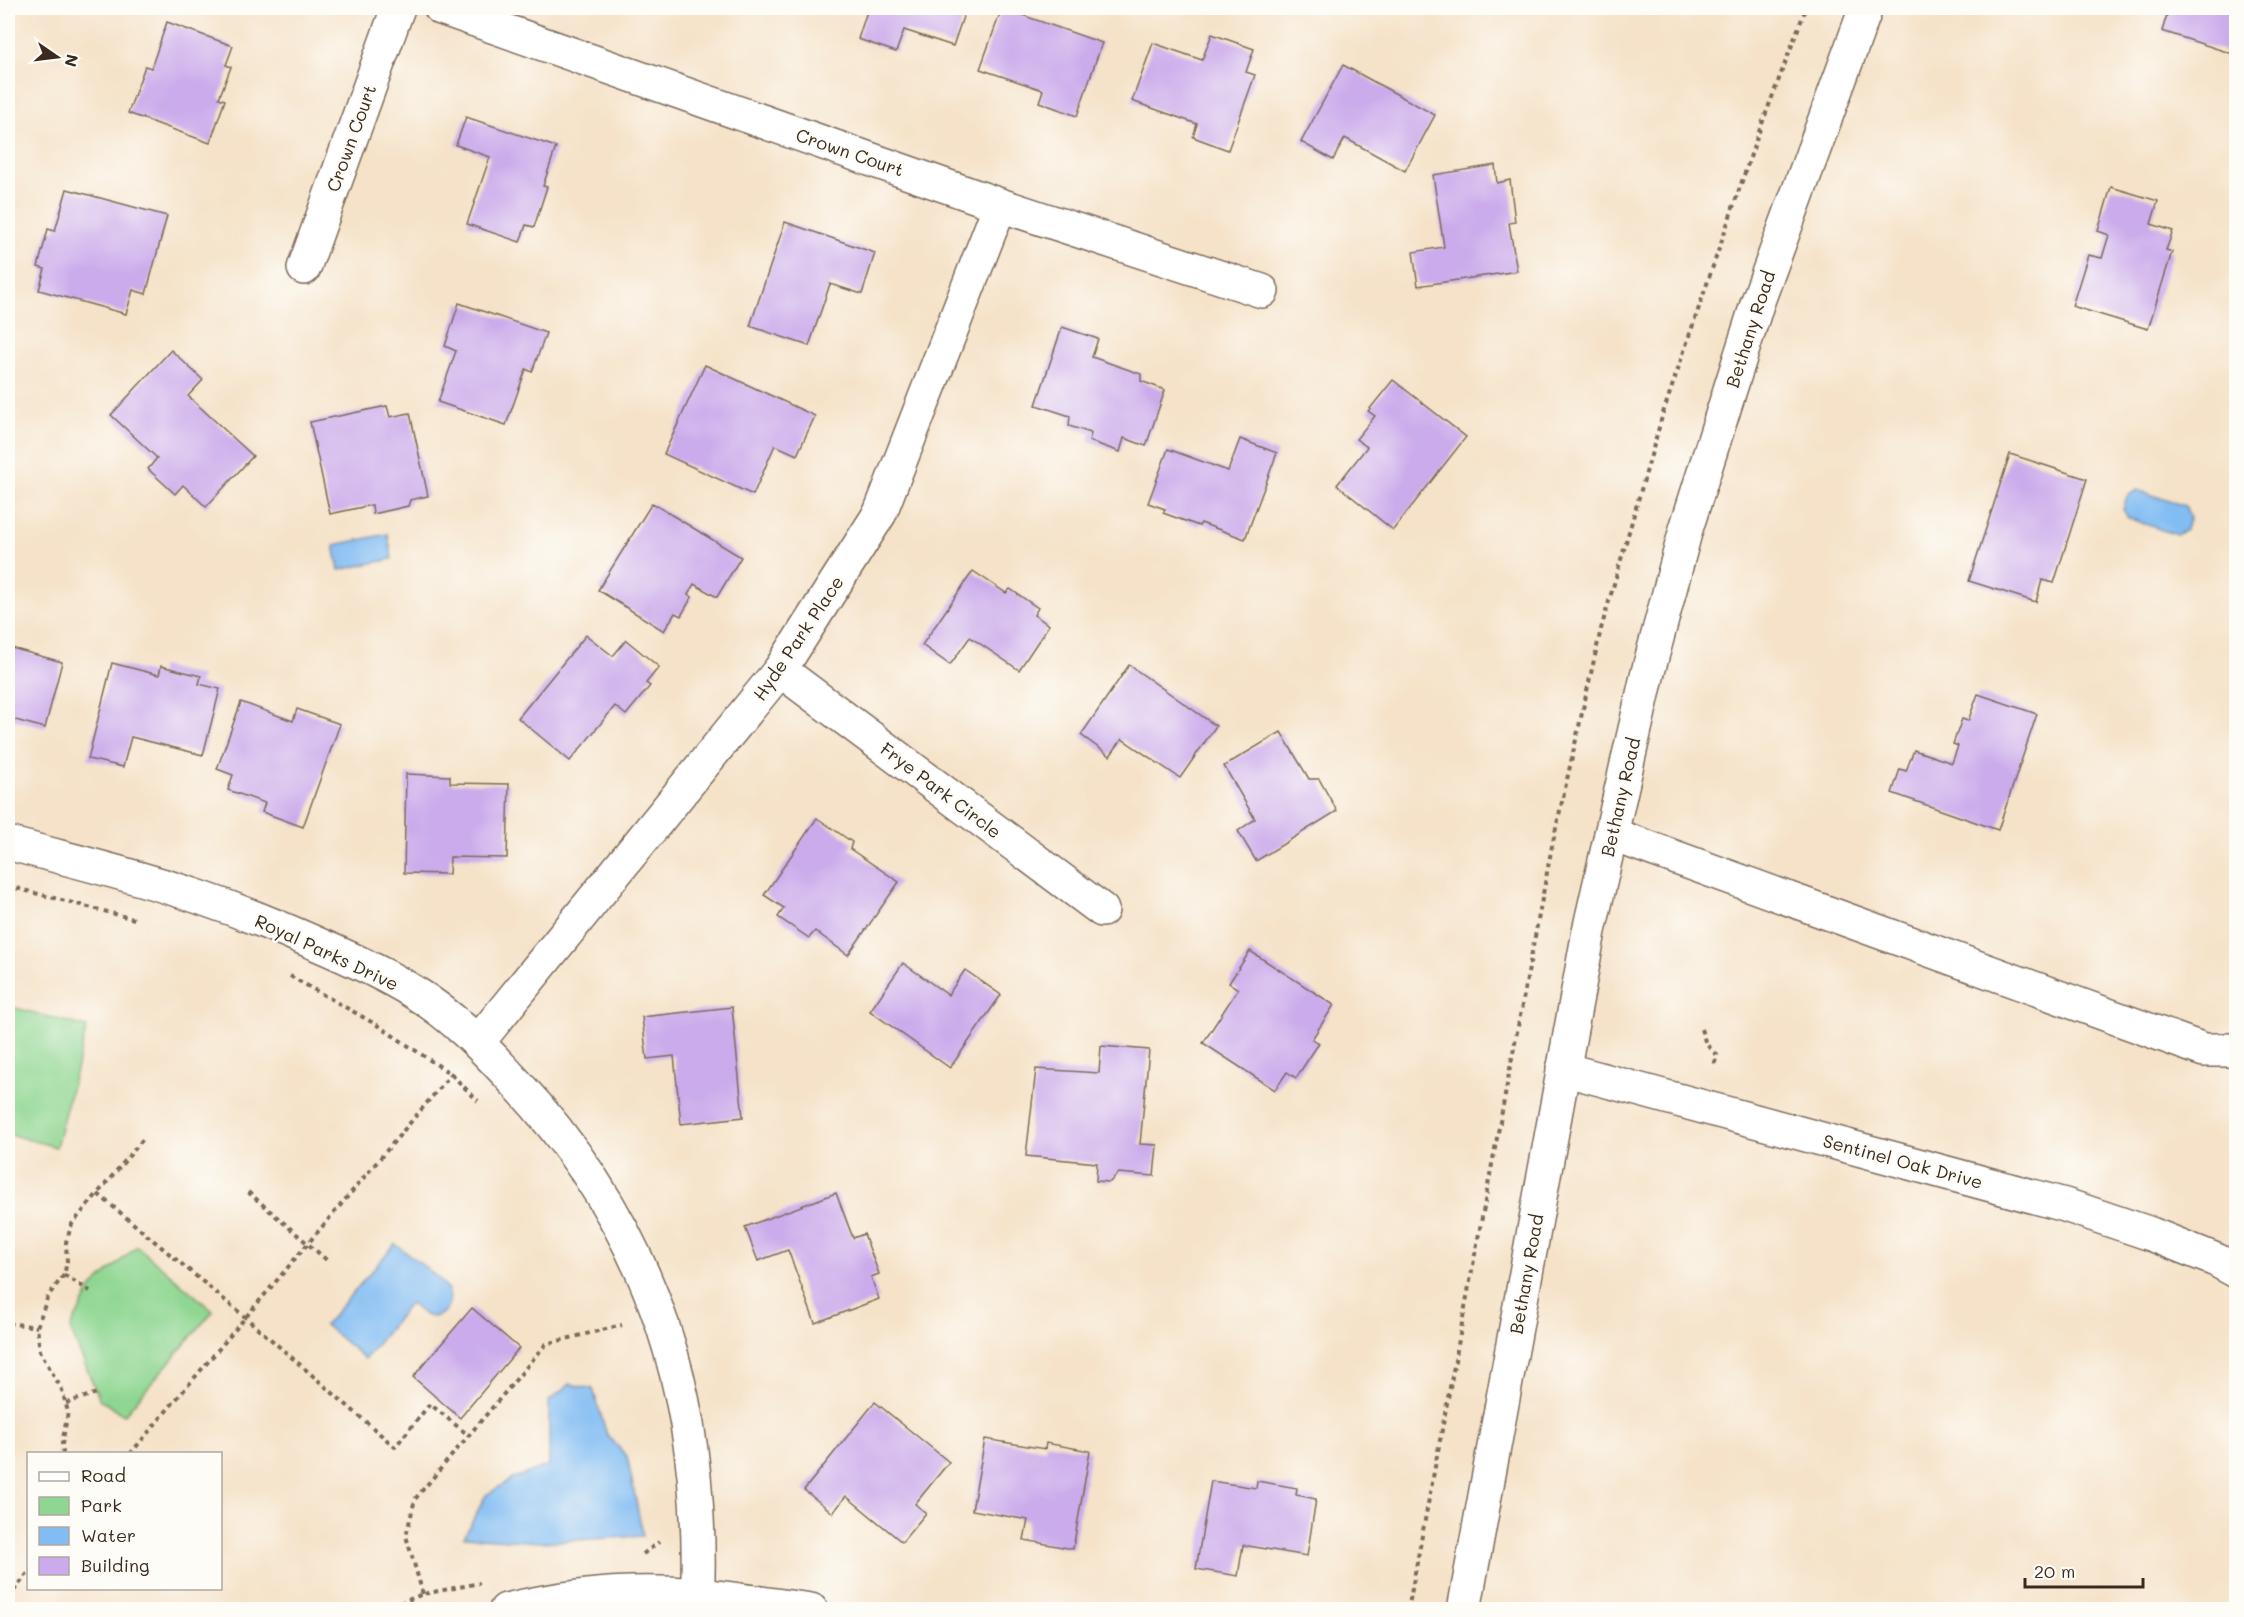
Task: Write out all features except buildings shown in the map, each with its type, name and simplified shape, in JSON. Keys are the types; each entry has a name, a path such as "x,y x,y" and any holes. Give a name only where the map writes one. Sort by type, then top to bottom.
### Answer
{"street":[{"name":"Crown Court","path":"304,268 398,8"},
{"name":"Crown Court","path":"441,8 1000,205 1262,291"},
{"name":"Bethany Road","path":"1464,1610 1589,931 1648,672 1686,529 1758,302 1866,8"},
{"name":"Hyde Park Place","path":"478,1042 780,670 880,513 1000,205"},
{"name":"Frye Park Circle","path":"780,670 1102,910"},
{"path":"1611,834 2204,1050 2236,1050"},
{"name":"Royal Parks Drive","path":"8,843 194,895 278,926 360,963 412,991 460,1025 543,1111 595,1183 639,1261 661,1316 684,1402 697,1490 699,1545 697,1602"},
{"name":"Sentinel Oak Drive","path":"1563,1069 2065,1205 2151,1234 2216,1260 2236,1271"},
{"path":"506,1610 535,1603 624,1593 697,1602 812,1610"}],"path":[{"path":"8,886 144,921"},
{"path":"283,972 377,1024 451,1074 483,1106"},
{"path":"1701,1029 1706,1044 1717,1055 1714,1066"},
{"path":"132,1452 478,1042"},
{"path":"63,1452 62,1444 68,1412 62,1390 40,1352 37,1327 48,1296 64,1275 67,1262 66,1242 72,1224 144,1138"},
{"path":"248,1192 330,1262"},
{"path":"98,1194 395,1447 430,1404 468,1435"},
{"path":"64,1275 90,1291"},
{"path":"423,1594 405,1536 415,1499 468,1435 546,1344 661,1316"},
{"path":"8,1323 37,1327"},
{"path":"66,1403 97,1393"},
{"path":"660,1542 661,1533"},
{"path":"8,1598 27,1574"}],"green space":[{"path":"8,1006 87,1027 56,1147 8,1134"},
{"path":"137,1246 213,1311 124,1415 100,1400 70,1329 92,1287"}],"water":[{"path":"2137,490 2185,506 2190,517 2185,531 2176,535 2128,518 2123,509 2127,496"},
{"path":"388,534 392,559 339,570 334,545"},
{"path":"395,1244 442,1282 449,1293 448,1304 442,1313 431,1317 410,1303 365,1359 325,1325"},
{"path":"570,1384 593,1389 607,1435 627,1456 643,1536 541,1542 464,1537 486,1495 512,1479 549,1465 549,1401"}]}
